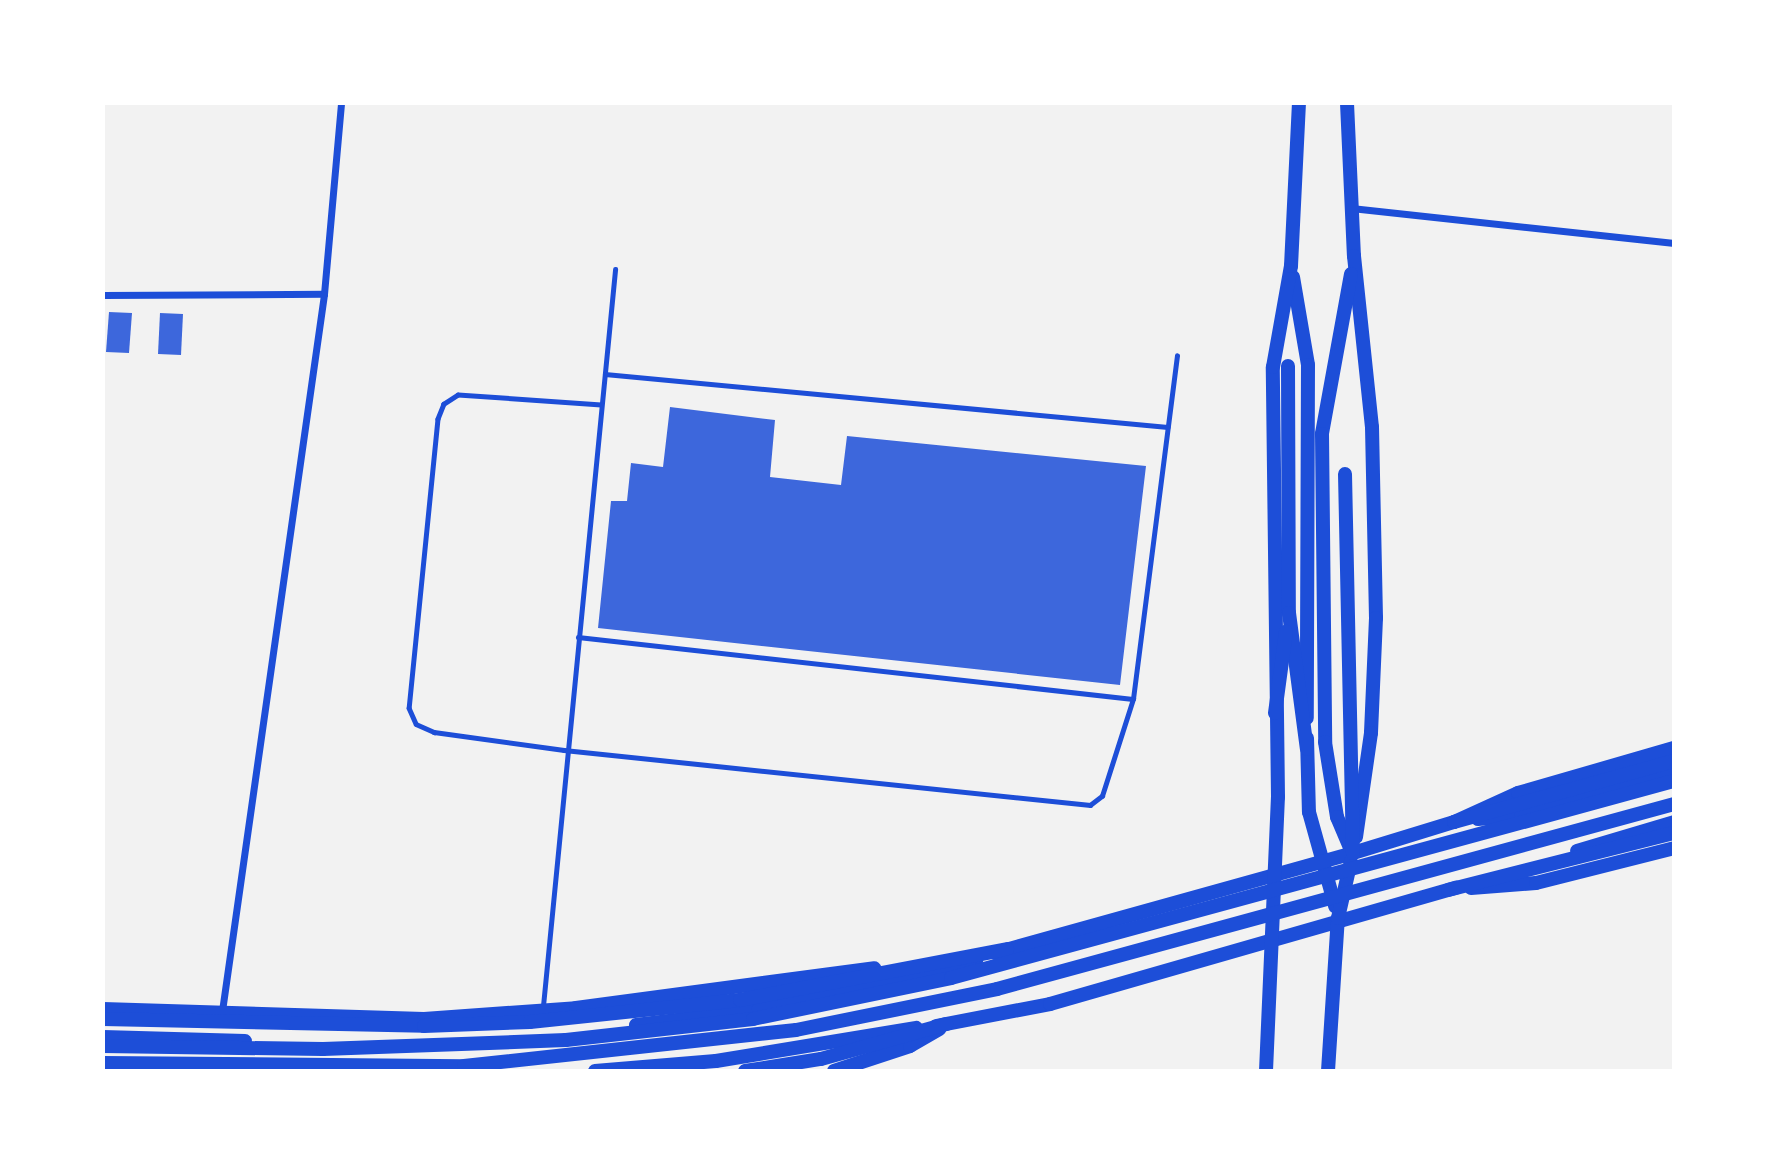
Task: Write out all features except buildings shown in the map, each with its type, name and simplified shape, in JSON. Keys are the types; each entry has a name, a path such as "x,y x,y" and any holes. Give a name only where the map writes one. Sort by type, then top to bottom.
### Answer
{"main road":[{"path":"1266,1071 1275,872 1273,367 1291,266 1299,103"},
{"path":"1328,1071 1338,918 1353,853 1371,733 1376,618 1372,427 1354,256 1348,103"},
{"path":"1353,853 1337,817 1325,742 1322,434 1354,256"},
{"path":"1291,266 1308,365 1309,812 1338,918"},
{"path":"1288,366 1289,613 1307,749"},
{"path":"1345,474 1353,853"},
{"path":"1275,713 1289,613"},
{"path":"1454,822 1518,793 1674,748"},
{"path":"103,1037 326,1043 571,1034 758,1010 949,969 1007,948 1674,761"},
{"path":"1454,822 1521,815 1674,772"},
{"path":"103,1046 323,1049 566,1040 753,1018 963,974 1674,781"},
{"path":"103,1063 464,1066 796,1030 997,989 1674,804"},
{"path":"1448,890 1674,822"},
{"path":"595,1071 716,1061 946,1024 1050,1003 1338,918 1674,834"},
{"path":"1448,890 1536,883 1674,848"},
{"path":"103,1009 424,1020 543,1011 1007,948"},
{"path":"103,1019 530,1022 752,998 1007,948"},
{"path":"834,1071 863,1067 946,1024"},
{"path":"745,1071 821,1059 946,1024"}],"street":[{"path":"222,1011 324,294 341,103"},
{"path":"1351,208 1674,243"},
{"path":"103,295 324,294"}],"lane":[{"path":"543,1011 615,270"},
{"path":"601,405 458,395 444,404 438,419 409,708 416,724 435,732 568,750 1090,805 1102,796 1133,699 1177,356"},
{"path":"605,374 1168,427"},
{"path":"578,637 1133,699"}]}
